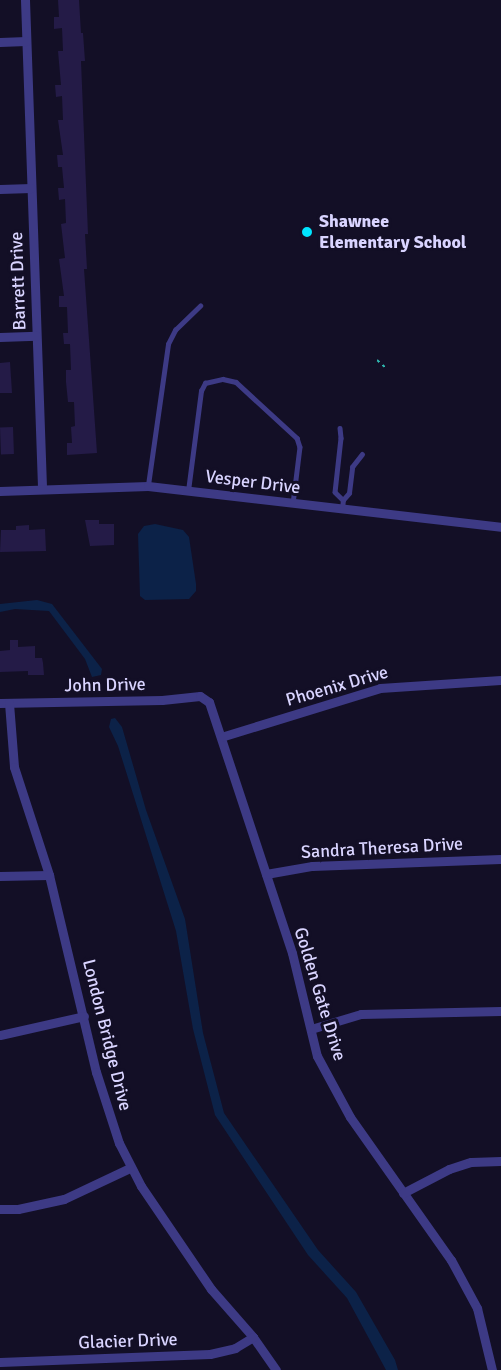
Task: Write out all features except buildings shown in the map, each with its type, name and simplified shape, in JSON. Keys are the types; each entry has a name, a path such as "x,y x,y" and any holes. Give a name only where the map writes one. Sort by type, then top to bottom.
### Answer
{"street":[{"name":"Barrett Drive","path":"25,0 42,489"},
{"path":"0,42 26,41"},
{"path":"0,189 31,188"},
{"path":"0,337 36,336"},
{"name":"Vesper Drive","path":"0,490 148,486 293,504 343,504 501,527"},
{"name":"Phoenix Drive","path":"220,737 380,688 501,680"},
{"name":"John Drive","path":"4,703 162,700 200,696 209,702"},
{"name":"Golden Gate Drive","path":"209,702 292,953 318,1056 350,1117 450,1260 477,1308 492,1370"},
{"name":"London Bridge Drive","path":"4,703 14,767 49,874 96,1072 130,1168 211,1288 253,1336 276,1370"},
{"name":"Sandra Theresa Drive","path":"266,874 312,866 501,859"},
{"path":"0,876 49,874"},
{"path":"311,1029 361,1014 501,1011"},
{"path":"0,1035 84,1016"},
{"path":"403,1193 449,1169 471,1162 501,1161"},
{"path":"0,1209 18,1209 64,1199 130,1168"},
{"name":"Glacier Drive","path":"0,1362 58,1365 210,1354 236,1348 253,1336"}],"lane":[{"path":"148,486 168,344 175,330 200,306"},
{"path":"188,491 201,391 205,383 223,379 236,382 243,387 297,438 300,447 293,504"},
{"path":"340,428 335,492 343,504 349,494 352,467 362,454"}],"path":[{"path":"377,360 388,370"}],"water":[{"path":"155,524 183,530 189,537 196,591 189,599 145,600 140,596 138,534 144,526"},
{"path":"37,600 52,604 102,669 101,675 92,677 85,659 49,611 15,609 0,612 0,604"},
{"path":"115,718 122,727 146,810 185,919 203,1033 224,1113 318,1250 356,1292 395,1360 398,1370 386,1370 347,1298 308,1255 215,1115 193,1029 176,931 118,746 109,727 111,719"}],"place":[{"name":"Shawnee Elementary School","path":"307,232"}]}
